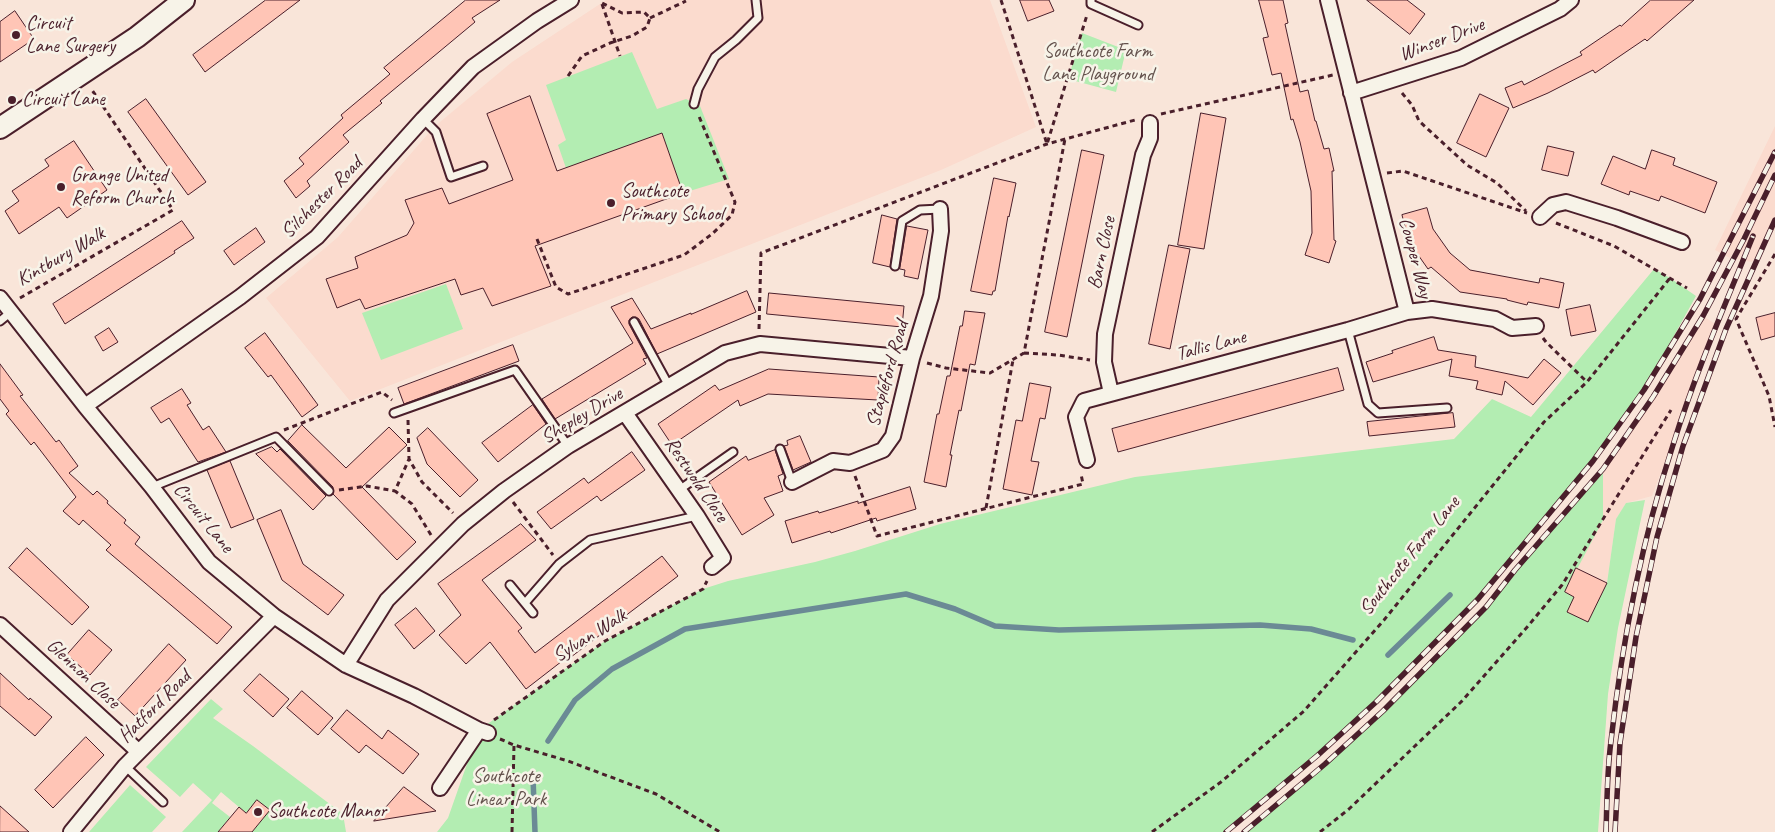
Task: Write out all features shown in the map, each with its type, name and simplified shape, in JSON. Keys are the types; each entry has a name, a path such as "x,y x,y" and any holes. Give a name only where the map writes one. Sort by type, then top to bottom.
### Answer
{"street":[{"path":"0,128 81,75 184,0"},
{"name":"Silchester Road","path":"85,406 240,297 318,237 424,118 473,67 570,0"},
{"path":"1328,0 1351,93"},
{"name":"Winser Drive","path":"1351,93 1461,58 1560,9 1571,0"},
{"name":"Cowper Way","path":"1351,93 1408,312 1432,309 1496,320 1512,328 1536,326"},
{"name":"Barn Close","path":"1111,393 1104,362 1105,334 1143,155 1150,138 1154,119"},
{"path":"1534,215 1553,205 1566,202 1682,242"},
{"name":"Stapleford Road","path":"792,482 833,461 850,463 883,450 893,436 912,358 931,296 941,231 940,209"},
{"name":"Circuit Lane","path":"4,310 152,487 209,562 274,616 346,665 414,696 483,732"},
{"name":"Tallis Lane","path":"1087,460 1076,417 1084,401 1408,312"},
{"name":"Shepley Drive","path":"346,665 387,600 463,524 504,491 568,446 725,353 760,344 912,358"},
{"name":"Restwold Close","path":"626,413 697,516 723,558 712,567"},
{"name":"Hatford Road","path":"71,832 125,766 274,616"},
{"name":"Glennon Close","path":"0,625 139,752"},
{"path":"440,788 483,732"}],"lane":[{"path":"694,104 698,89 715,57 736,40 758,18 756,0"},
{"path":"1091,2 1138,25"},
{"path":"424,118 436,132 451,177 483,166"},
{"path":"894,266 902,221 920,210 940,209"},
{"path":"634,322 669,386"},
{"path":"1348,330 1368,404 1378,413 1447,408"},
{"path":"394,413 514,370 568,446"},
{"path":"152,487 276,437 329,491"},
{"path":"780,449 792,482"},
{"path":"679,490 733,452"},
{"path":"524,603 559,564 590,540 697,516"},
{"path":"510,585 533,614"},
{"path":"125,766 163,802"}],"path":[{"path":"1001,0 1047,144 1091,2"},
{"path":"568,76 582,56 615,41 632,36 647,27 650,18 686,1"},
{"path":"601,2 622,12 644,12 650,18"},
{"path":"601,2 620,56"},
{"path":"1154,119 1346,72"},
{"name":"Kintbury Walk","path":"4,310 172,210 81,75"},
{"path":"1393,80 1412,105 1419,121 1467,165 1497,183 1534,215"},
{"path":"537,239 556,286 568,294 684,255 712,234 732,215 735,202 694,104"},
{"path":"1024,353 1064,139"},
{"path":"1775,254 1736,321 1769,396 1775,427"},
{"name":"Southcote Farm Lane","path":"1152,832 1221,782 1304,711 1384,620 1544,422 1587,382 1670,278"},
{"path":"1536,326 1546,342 1587,382"},
{"path":"912,358 946,368 990,373 1024,353 1058,355 1104,362"},
{"path":"986,508 1013,360"},
{"path":"276,437 284,429 382,392 404,409 409,424 409,460 395,491"},
{"path":"1320,832 1349,809 1461,702 1562,586 1671,410"},
{"path":"409,460 422,482 463,524"},
{"path":"850,463 877,536 1083,484 1078,464 1087,460"},
{"path":"329,491 367,486 395,491 412,504 440,548"},
{"path":"504,491 559,564"},
{"name":"Sylvan Walk","path":"483,732 604,641 703,589 712,567"},
{"path":"483,732 514,745 568,761 656,794 720,832"},
{"path":"512,832 514,745"}],"shaded area":[{"name":"Southcote Primary School","path":"606,0 990,0 1036,127 941,170 350,401 266,298 338,237 434,127 512,62"},
{"path":"1775,126 1775,228 1752,262 1735,259 1745,234 1730,258 1715,250"},
{"path":"1703,316 1717,325 1652,496 1626,503 1616,519 1607,583 1576,568 1603,520 1603,469 1653,397"}],"green space":[{"name":"Southcote Farm Lane Playground","path":"1082,33 1126,50 1116,92 1068,79"},
{"path":"632,52 657,109 686,99 700,106 729,179 683,193 662,133 566,168 558,145 566,140 546,85"},
{"name":"Southcote Linear Park","path":"1654,269 1696,296 1644,390 1592,461 1478,599 1376,702 1318,755 1226,832 437,832 448,818 479,730 605,641 703,589 728,581 815,562 940,524 1135,477 1454,439 1492,399 1531,417"},
{"path":"446,284 463,329 381,360 362,313"},
{"path":"1603,469 1603,520 1565,592 1574,597 1607,583 1616,519 1626,503 1645,500 1618,628 1608,694 1598,832 1244,832 1325,764 1383,711 1480,612"},
{"path":"211,699 223,709 213,718 343,814 346,832 252,832 270,810 257,800 246,813 221,792 212,803 230,817 218,832 182,832 212,800 193,783 180,797 146,767"},
{"path":"130,785 166,817 152,832 89,832"}],"building":[{"path":"266,0 300,0 205,72 193,55"},
{"path":"466,0 500,0 472,18 475,22 380,101 382,103 343,135 349,142 307,181 310,186 296,198 284,181 304,164 299,158 343,118 341,115 390,74 384,68"},
{"path":"1020,0 1049,0 1054,11 1028,21"},
{"path":"1259,0 1283,0 1288,23 1285,24 1300,92 1308,90 1324,149 1329,148 1334,171 1332,171 1334,240 1336,241 1329,263 1305,255 1312,233 1311,191 1300,142 1293,119 1291,120 1281,73 1272,75 1263,38 1268,37"},
{"path":"1367,0 1407,0 1425,14 1410,34"},
{"path":"1651,0 1694,0 1647,41 1645,39 1595,73 1593,70 1513,108 1505,88 1522,81 1524,85 1582,55 1580,52 1621,26"},
{"name":"Circuit Lane Surgery","path":"15,11 34,39 0,62 0,22"},
{"path":"1480,94 1509,108 1486,157 1457,143"},
{"path":"530,96 557,171 662,133 683,193 535,246 551,286 492,306 483,288 461,295 455,279 365,309 360,299 337,308 326,279 358,268 355,257 407,235 414,223 405,200 442,188 449,204 513,180 487,114"},
{"path":"146,99 206,182 188,195 128,112"},
{"path":"1201,113 1226,118 1204,249 1178,245"},
{"name":"Grange United Reform Church","path":"74,141 107,190 67,218 59,207 19,234 5,211 19,201 12,191 49,166 45,160"},
{"path":"1548,146 1574,152 1568,176 1542,170"},
{"path":"1082,150 1104,155 1067,337 1045,332"},
{"path":"1652,150 1675,158 1673,165 1717,182 1705,213 1661,196 1659,201 1630,191 1629,195 1601,184 1613,156 1645,169"},
{"path":"994,178 1016,183 1008,216 995,291 993,291 992,295 971,291"},
{"path":"1427,208 1433,229 1450,253 1470,270 1539,283 1540,278 1564,283 1559,308 1528,302 1527,305 1507,299 1460,292 1431,267 1428,269 1409,242 1402,215"},
{"path":"882,215 897,219 890,267 873,263"},
{"path":"182,221 194,238 174,251 175,253 65,324 53,304"},
{"path":"907,226 928,230 918,279 904,276 905,270 900,269"},
{"path":"256,228 265,242 234,265 224,251"},
{"path":"1169,245 1190,249 1170,349 1149,344"},
{"path":"747,291 756,312 657,354 639,319 632,317 629,320 629,324 647,358 643,359 646,364 555,419 542,399 633,343 611,307 632,298 651,329"},
{"path":"769,293 904,306 902,327 767,314"},
{"path":"1590,305 1596,331 1571,336 1566,310"},
{"path":"965,311 985,313 975,365 970,364 961,411 959,410 946,487 924,482 937,414 939,414 947,376 950,376"},
{"path":"1775,313 1775,336 1761,340 1756,318"},
{"path":"109,328 118,342 103,351 95,337"},
{"path":"265,333 318,405 302,417 271,375 268,377 245,348"},
{"path":"1434,337 1438,350 1476,356 1475,367 1528,378 1544,359 1561,373 1533,405 1505,381 1502,395 1476,389 1478,381 1449,376 1452,359 1373,382 1366,362"},
{"path":"513,345 519,361 404,404 398,388"},
{"path":"0,364 23,395 20,396 56,442 59,440 78,466 69,473 93,495 97,491 108,501 107,503 126,520 124,523 140,537 135,544 232,627 217,644 106,550 111,545 83,520 79,525 63,511 76,497 34,442 31,445 6,414 9,411 0,399"},
{"path":"1338,368 1344,390 1118,452 1112,429"},
{"path":"769,369 879,377 878,400 768,394 740,406 738,400 672,445 658,424 715,385 719,390"},
{"path":"1030,383 1051,387 1045,419 1040,418 1031,461 1039,462 1032,495 1003,489 1016,420 1022,421"},
{"path":"182,389 191,403 187,405 203,430 209,426 226,452 198,462 169,418 161,423 151,408"},
{"path":"533,405 546,424 498,462 482,443"},
{"path":"1453,413 1455,427 1369,436 1367,422"},
{"path":"302,425 346,468 389,427 407,445 362,487 416,542 397,560 333,494 333,487 288,441"},
{"path":"428,428 478,480 460,497 427,464 417,438"},
{"path":"800,436 811,462 793,470 784,446 788,445 787,441"},
{"path":"272,447 277,452 280,449 326,496 313,510 256,454"},
{"path":"775,450 783,474 778,476 783,491 764,498 774,515 742,535 709,482 746,456 748,460"},
{"path":"632,452 645,470 601,501 597,496 551,529 537,512 584,478 588,483"},
{"path":"230,461 254,519 231,528 207,470"},
{"path":"910,487 916,509 877,521 876,518 831,533 830,531 792,543 785,521 858,501 858,503"},
{"path":"281,510 303,564 344,595 328,615 282,580 257,520"},
{"path":"521,524 536,540 482,580 522,628 518,631 535,653 662,556 678,576 526,689 490,642 466,664 439,635 461,615 438,584"},
{"path":"27,548 89,607 72,625 9,568"},
{"path":"1576,568 1607,583 1588,622 1567,612 1574,597 1565,592"},
{"path":"416,608 435,631 414,649 395,625"},
{"path":"89,630 112,650 90,675 67,655"},
{"path":"169,644 186,660 135,716 118,700"},
{"path":"0,673 29,700 30,698 52,717 35,736 0,706"},
{"path":"260,674 289,699 273,717 244,691"},
{"path":"302,691 333,718 318,735 287,708"},
{"path":"347,710 382,739 388,730 419,754 403,774 366,745 359,753 331,729"},
{"path":"86,737 104,755 53,808 35,790"},
{"path":"404,787 436,811 374,821"},
{"name":"Southcote Manor","path":"257,800 270,810 252,832 218,832 239,807 246,813"},
{"path":"0,806 29,832 0,832"}],"waterway":[{"path":"548,741 575,700 612,669 685,629 906,594 955,609 995,626 1059,630 1260,625 1311,629 1353,640"},
{"path":"1388,655 1450,595"},
{"path":"533,777 535,832"}],"railway":[{"path":"1226,832 1318,755 1376,702 1478,599 1593,461 1644,390 1700,299 1775,152"},
{"path":"1244,832 1325,764 1383,711 1486,607 1515,570 1603,469 1653,397 1703,316 1775,175"},
{"path":"1615,832 1620,743 1636,637 1657,537 1683,446 1726,329 1775,220"},
{"path":"1606,832 1607,786 1621,666 1634,592 1652,517 1691,392 1753,236"}],"place":[{"name":"Circuit Lane Surgery","path":"16,35"},
{"name":"Circuit Lane","path":"12,100"},
{"name":"Grange United Reform Church","path":"61,187"},
{"name":"Southcote Primary School","path":"611,203"},
{"name":"Southcote Manor","path":"258,812"}]}
